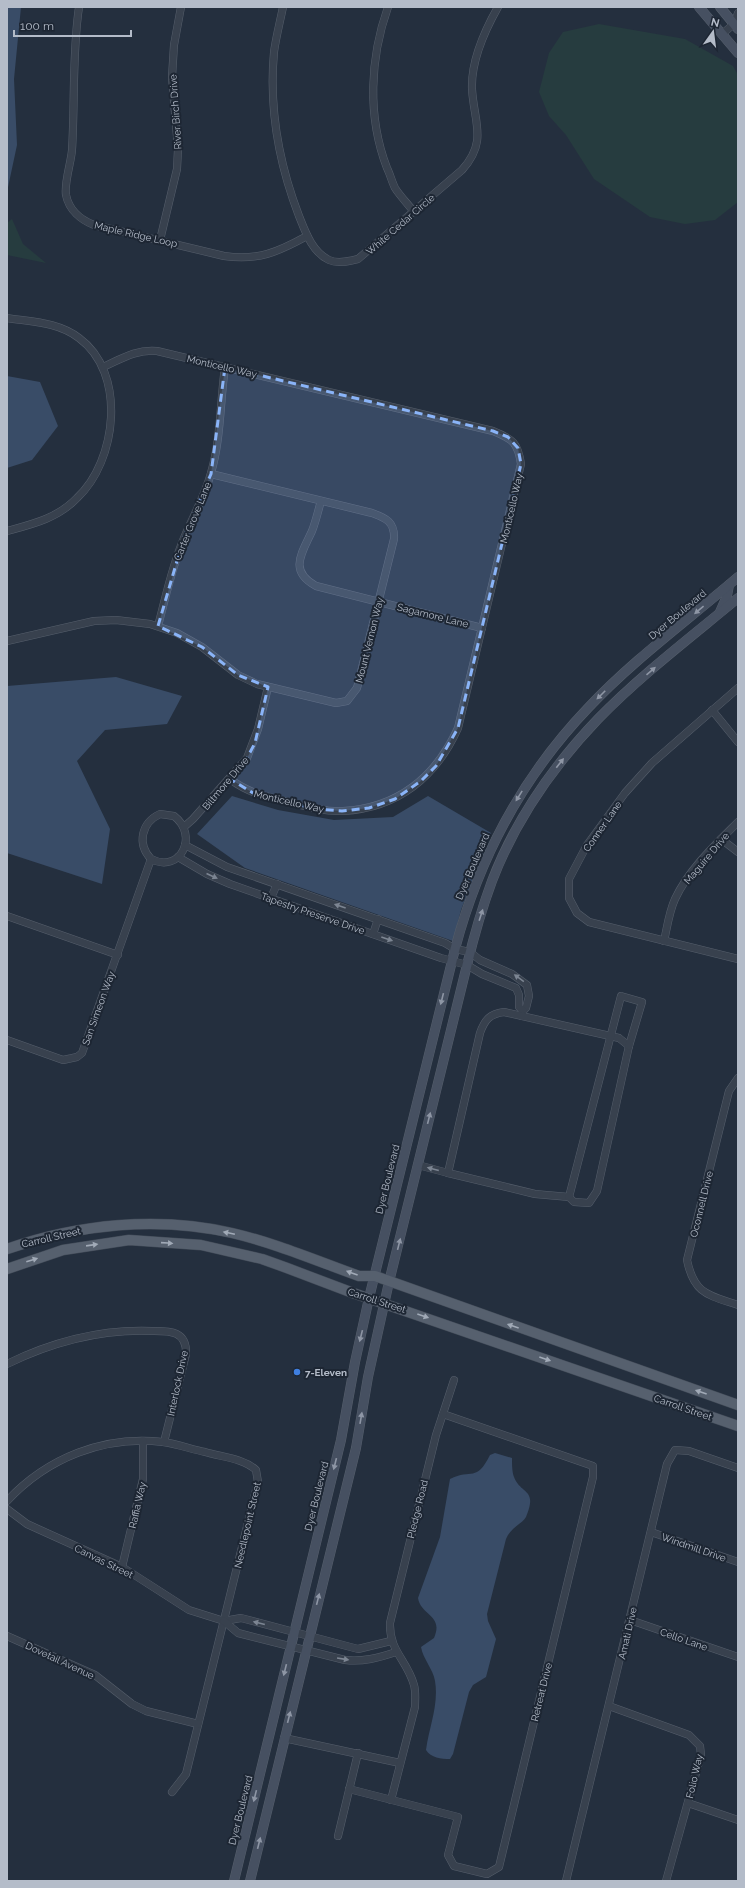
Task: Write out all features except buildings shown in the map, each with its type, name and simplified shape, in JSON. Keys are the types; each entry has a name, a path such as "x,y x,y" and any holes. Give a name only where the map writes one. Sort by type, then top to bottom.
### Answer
{"main road":[{"path":"699,7 738,53"},
{"path":"720,7 737,25"},
{"name":"Dyer Boulevard","path":"234,1881 341,1440 354,1362 369,1298 465,912 497,834 538,766 559,739 609,687 738,577"},
{"path":"719,614 727,596 729,585"},
{"path":"250,1881 305,1650 356,1448 368,1377 386,1303 389,1282 470,952 493,879 510,842 551,776 598,720 621,697 738,598"},
{"path":"129,1224 129,1240"},
{"name":"Carroll Street","path":"7,1249 66,1232 129,1224 195,1226 232,1233 262,1241 359,1276 375,1276 738,1405"},
{"name":"Carroll Street","path":"7,1269 63,1250 129,1240 200,1245 262,1259 369,1298 738,1426"}],"street":[{"name":"Maple Ridge Loop","path":"79,7 74,38 72,151 66,195 73,212 84,221 224,256 242,259 262,256 282,250 307,236"},
{"name":"River Birch Drive","path":"160,240 177,169 178,149 174,118 172,77 174,45 181,7"},
{"name":"White Cedar Circle","path":"283,7 274,52 274,98 278,149 289,189 307,236 317,251 328,260 339,262 358,259 462,170 472,159 478,143 478,124 472,88 476,62 484,30 498,7"},
{"path":"388,7 380,30 374,67 374,108 380,149 395,188 414,212"},
{"path":"722,34 737,25 738,13"},
{"path":"7,318 43,322 67,330 85,343 103,367 110,402 110,435 106,452 89,485 66,508 47,519 7,531"},
{"name":"Monticello Way","path":"103,367 134,352 146,350 225,367 493,431 508,437 518,448 521,464 458,728 449,747 436,766 421,781 395,799 369,808 342,811 316,809 253,793 230,779"},
{"name":"Carter Grove Lane","path":"158,626 177,557 184,537 202,502 211,474 216,452 225,367"},
{"name":"Mount Vernon Way","path":"7,641 94,621 116,620 158,626 202,647 238,675 257,684 336,703 347,701 357,688 394,539 392,524 385,518 372,513 211,474"},
{"name":"Sagamore Lane","path":"321,501 312,530 300,554 299,562 301,571 306,581 316,586 482,628"},
{"name":"Biltmore Drive","path":"184,826 193,819 248,758 254,743 268,687"},
{"name":"Conner Lane","path":"738,688 652,763 625,793 587,845 569,879 569,898 577,913 589,922 738,959"},
{"path":"712,710 738,742"},
{"path":"167,814 174,816 184,826 186,834 185,844 178,857 165,863 151,859 146,854 142,838 145,827 153,818 167,814"},
{"name":"Maguire Drive","path":"664,941 674,901 682,886 721,839 738,822"},
{"path":"721,839 738,852"},
{"name":"Tapestry Preserve Drive","path":"185,844 228,867 445,943 455,949 470,952"},
{"name":"Tapestry Preserve Drive","path":"178,857 207,874 271,898 452,962 467,965 482,974 516,988 519,995 519,1007 522,1013"},
{"name":"San Simeon Way","path":"7,1040 63,1060 78,1057 82,1053 151,859"},
{"path":"271,898 277,884"},
{"path":"7,916 118,955"},
{"path":"373,934 378,919"},
{"path":"470,952 480,960 512,974 527,985 529,996 526,1008 522,1013"},
{"path":"418,1165 535,1194 569,1196 574,1202 589,1203 597,1191 629,1046 642,1002 621,996 569,1196"},
{"path":"448,1173 480,1033 485,1020 493,1013 522,1013 619,1038 629,1046"},
{"name":"Oconnell Drive","path":"738,1078 728,1091 687,1260 690,1275 696,1286 707,1294 738,1305"},
{"name":"Interlock Drive","path":"7,1364 35,1351 88,1336 140,1330 170,1332 176,1334 184,1342 186,1354 164,1442"},
{"name":"Pledge Road","path":"391,1800 415,1707 416,1695 412,1678 396,1652 391,1640 390,1623 413,1524 443,1414 454,1380"},
{"name":"Retreat Drive","path":"349,1789 458,1817 448,1855 454,1866 488,1874 499,1868 593,1477 593,1466 443,1414"},
{"name":"Raffia Way","path":"122,1567 144,1478 143,1441"},
{"name":"Needlepoint Street","path":"7,1501 38,1473 62,1459 101,1445 121,1442 164,1442 244,1462 256,1470 258,1475 256,1490 186,1774 172,1792"},
{"name":"Amati Drive","path":"566,1881 667,1464 675,1450 689,1451 738,1468"},
{"name":"Canvas Street","path":"7,1509 27,1524 122,1567 189,1610 224,1621 238,1633 291,1646"},
{"name":"Windmill Drive","path":"651,1532 738,1562"},
{"name":"Canvas Street","path":"224,1621 241,1618 295,1632"},
{"name":"Cello Lane","path":"630,1620 738,1657"},
{"path":"295,1632 358,1649 391,1640"},
{"name":"Dovetail Avenue","path":"7,1636 95,1675 132,1704 146,1711 198,1724"},
{"path":"291,1646 358,1661 371,1660 396,1652"},
{"name":"Folio Way","path":"609,1706 689,1735 697,1741 700,1746 701,1755 666,1881"},
{"path":"284,1738 400,1763"},
{"path":"338,1836 358,1753"},
{"path":"688,1804 738,1820"}],"highlighted area":[{"path":"225,367 493,431 508,437 518,448 521,464 458,728 436,766 421,781 395,799 369,808 342,811 316,809 253,793 230,779 247,758 255,743 268,687 238,675 202,647 158,626 184,537 211,474"}],"green space":[{"path":"599,24 685,39 733,66 738,75 738,202 715,220 685,224 650,217 594,179 566,135 549,116 539,92 549,53 563,32"},
{"path":"12,219 23,244 46,263 7,255 7,223"}],"water":[{"path":"7,7 21,7 14,79 17,145 7,192"},
{"path":"7,376 40,382 58,426 32,460 7,468"},
{"path":"116,677 182,696 167,724 105,730 77,761 110,829 102,884 7,853 7,686"},
{"path":"232,796 278,810 334,820 393,817 428,796 491,833 461,910 453,941 245,868 197,834"},
{"path":"495,1453 512,1458 512,1470 514,1477 517,1483 529,1496 529,1508 526,1517 511,1531 506,1539 487,1614 488,1621 496,1639 486,1677 473,1685 469,1692 453,1754 450,1759 440,1758 431,1755 426,1750 435,1707 436,1690 434,1677 421,1647 434,1638 436,1625 431,1616 423,1609 418,1598 440,1537 450,1479 477,1472 485,1464 490,1455"}],"place":[{"name":"7-Eleven","path":"297,1372"}]}
